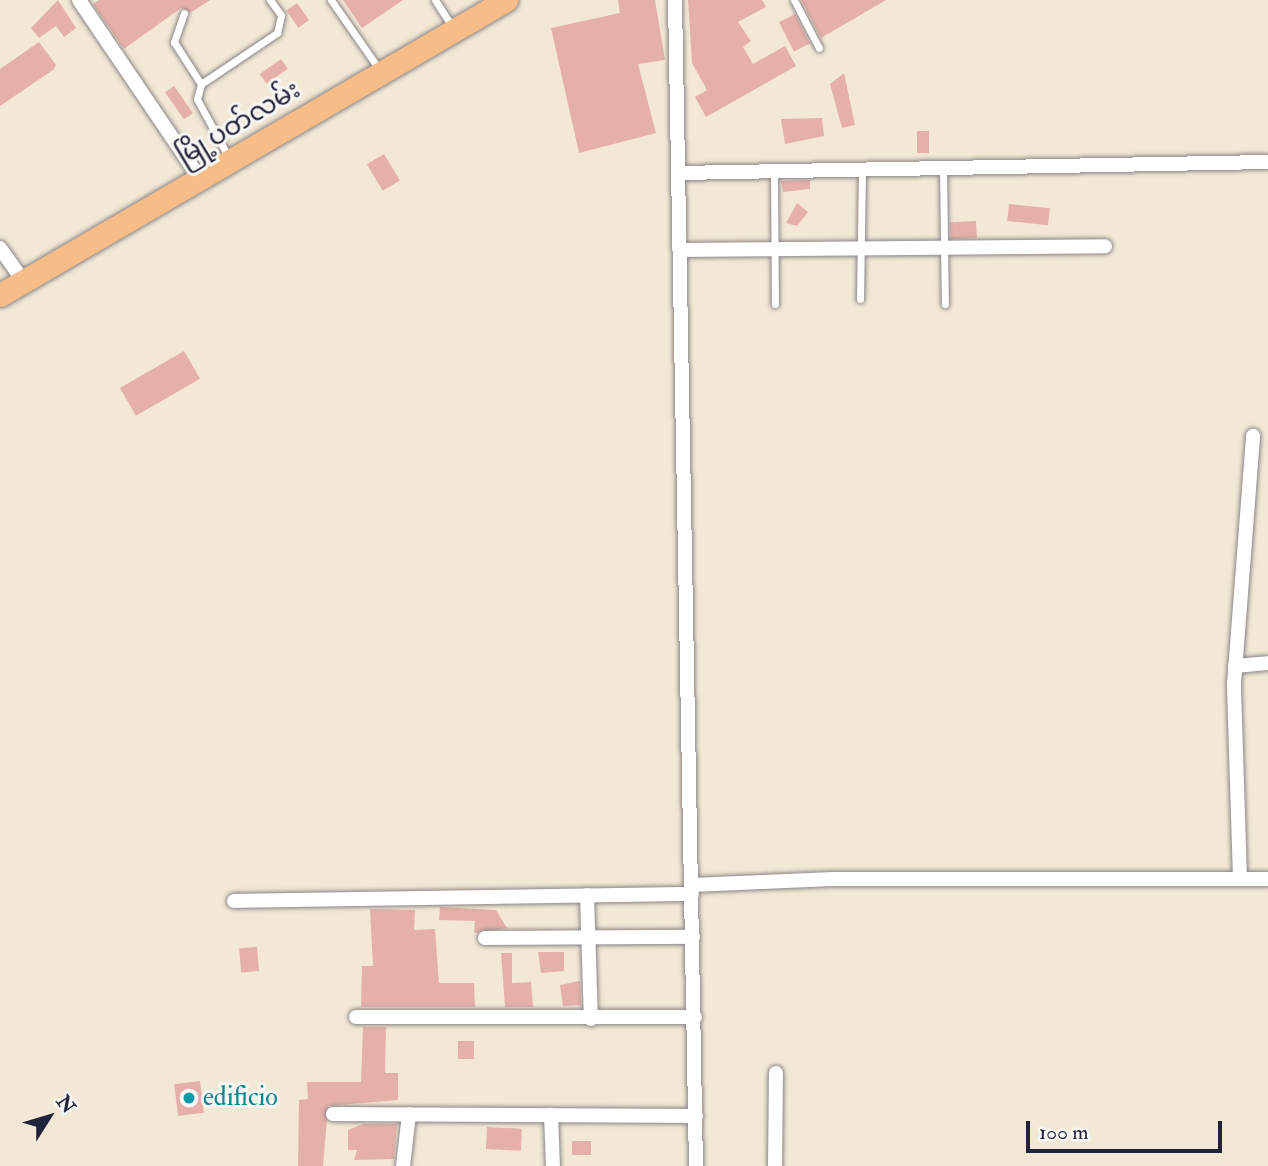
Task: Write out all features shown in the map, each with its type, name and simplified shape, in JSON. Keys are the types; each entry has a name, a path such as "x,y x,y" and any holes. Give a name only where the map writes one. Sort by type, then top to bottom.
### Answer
{"main road":[{"name":"မြို့ပတ်လမ်း","path":"0,295 506,0"}],"street":[{"path":"80,0 201,180"},
{"path":"675,0 679,173 684,250 696,1166"},
{"path":"679,173 1268,162"},
{"path":"684,250 1105,246"},
{"path":"0,248 24,282"},
{"path":"1240,879 1235,666 1253,436"},
{"path":"1235,666 1268,663"},
{"path":"234,901 587,895 885,878 1268,878"},
{"path":"587,895 592,1018"},
{"path":"485,938 693,937"},
{"path":"356,1017 695,1017"},
{"path":"775,1166 776,1073"},
{"path":"333,1114 696,1116"},
{"path":"403,1166 409,1114"},
{"path":"551,1115 553,1166"}],"lane":[{"path":"231,162 197,99 201,84 278,33 281,15 270,0"},
{"path":"331,0 381,72"},
{"path":"435,0 455,29"},
{"path":"793,0 819,47"},
{"path":"184,13 174,43 201,84"},
{"path":"943,168 942,248 945,304"},
{"path":"860,299 862,170"},
{"path":"774,171 775,304"}],"building":[{"path":"58,0 76,28 64,37 56,26 39,38 31,28"},
{"path":"99,0 210,0 190,13 181,8 124,49 93,4"},
{"path":"343,0 403,0 362,28"},
{"path":"618,0 655,0 665,60 638,64 656,133 579,153 551,28 620,13"},
{"path":"688,0 762,0 766,7 738,22 751,41 743,47 753,64 785,46 796,66 706,117 695,97 707,90 692,63"},
{"path":"801,0 886,0 821,38"},
{"path":"297,3 309,20 298,28 286,10"},
{"path":"795,14 810,43 794,52 779,22"},
{"path":"39,42 56,65 53,70 0,106 0,69"},
{"path":"281,59 288,69 267,84 260,74"},
{"path":"844,73 855,125 842,128 830,84"},
{"path":"174,86 193,113 184,119 165,92"},
{"path":"822,118 824,136 785,144 781,119"},
{"path":"917,131 929,131 929,153 917,153"},
{"path":"384,154 400,181 383,191 367,164"},
{"path":"810,180 810,189 783,192 781,181"},
{"path":"797,203 808,212 797,226 786,223"},
{"path":"1009,204 1050,208 1048,225 1007,221"},
{"path":"976,221 977,238 951,239 950,222"},
{"path":"184,351 200,379 136,416 120,388"},
{"path":"440,907 496,910 507,928 474,933 475,921 439,920"},
{"path":"370,909 415,910 414,930 435,929 439,983 474,983 475,1007 361,1007 362,966 373,966"},
{"path":"257,947 259,971 241,972 239,949"},
{"path":"538,952 564,952 564,971 541,973"},
{"path":"501,953 512,953 512,983 531,982 533,1007 505,1007"},
{"path":"580,981 581,1005 563,1006 560,985"},
{"path":"363,1027 386,1027 385,1073 398,1073 398,1100 328,1106 323,1166 298,1166 299,1100 308,1099 307,1082 361,1082"},
{"path":"458,1041 474,1041 474,1059 458,1059"},
{"name":"edificio","path":"200,1081 204,1113 178,1116 174,1084"},
{"path":"363,1124 397,1124 394,1159 354,1160 357,1150 348,1150 348,1130"},
{"path":"487,1127 522,1129 521,1151 486,1149"},
{"path":"572,1141 591,1141 591,1155 572,1155"}],"place":[{"name":"edificio","path":"189,1098"}]}
